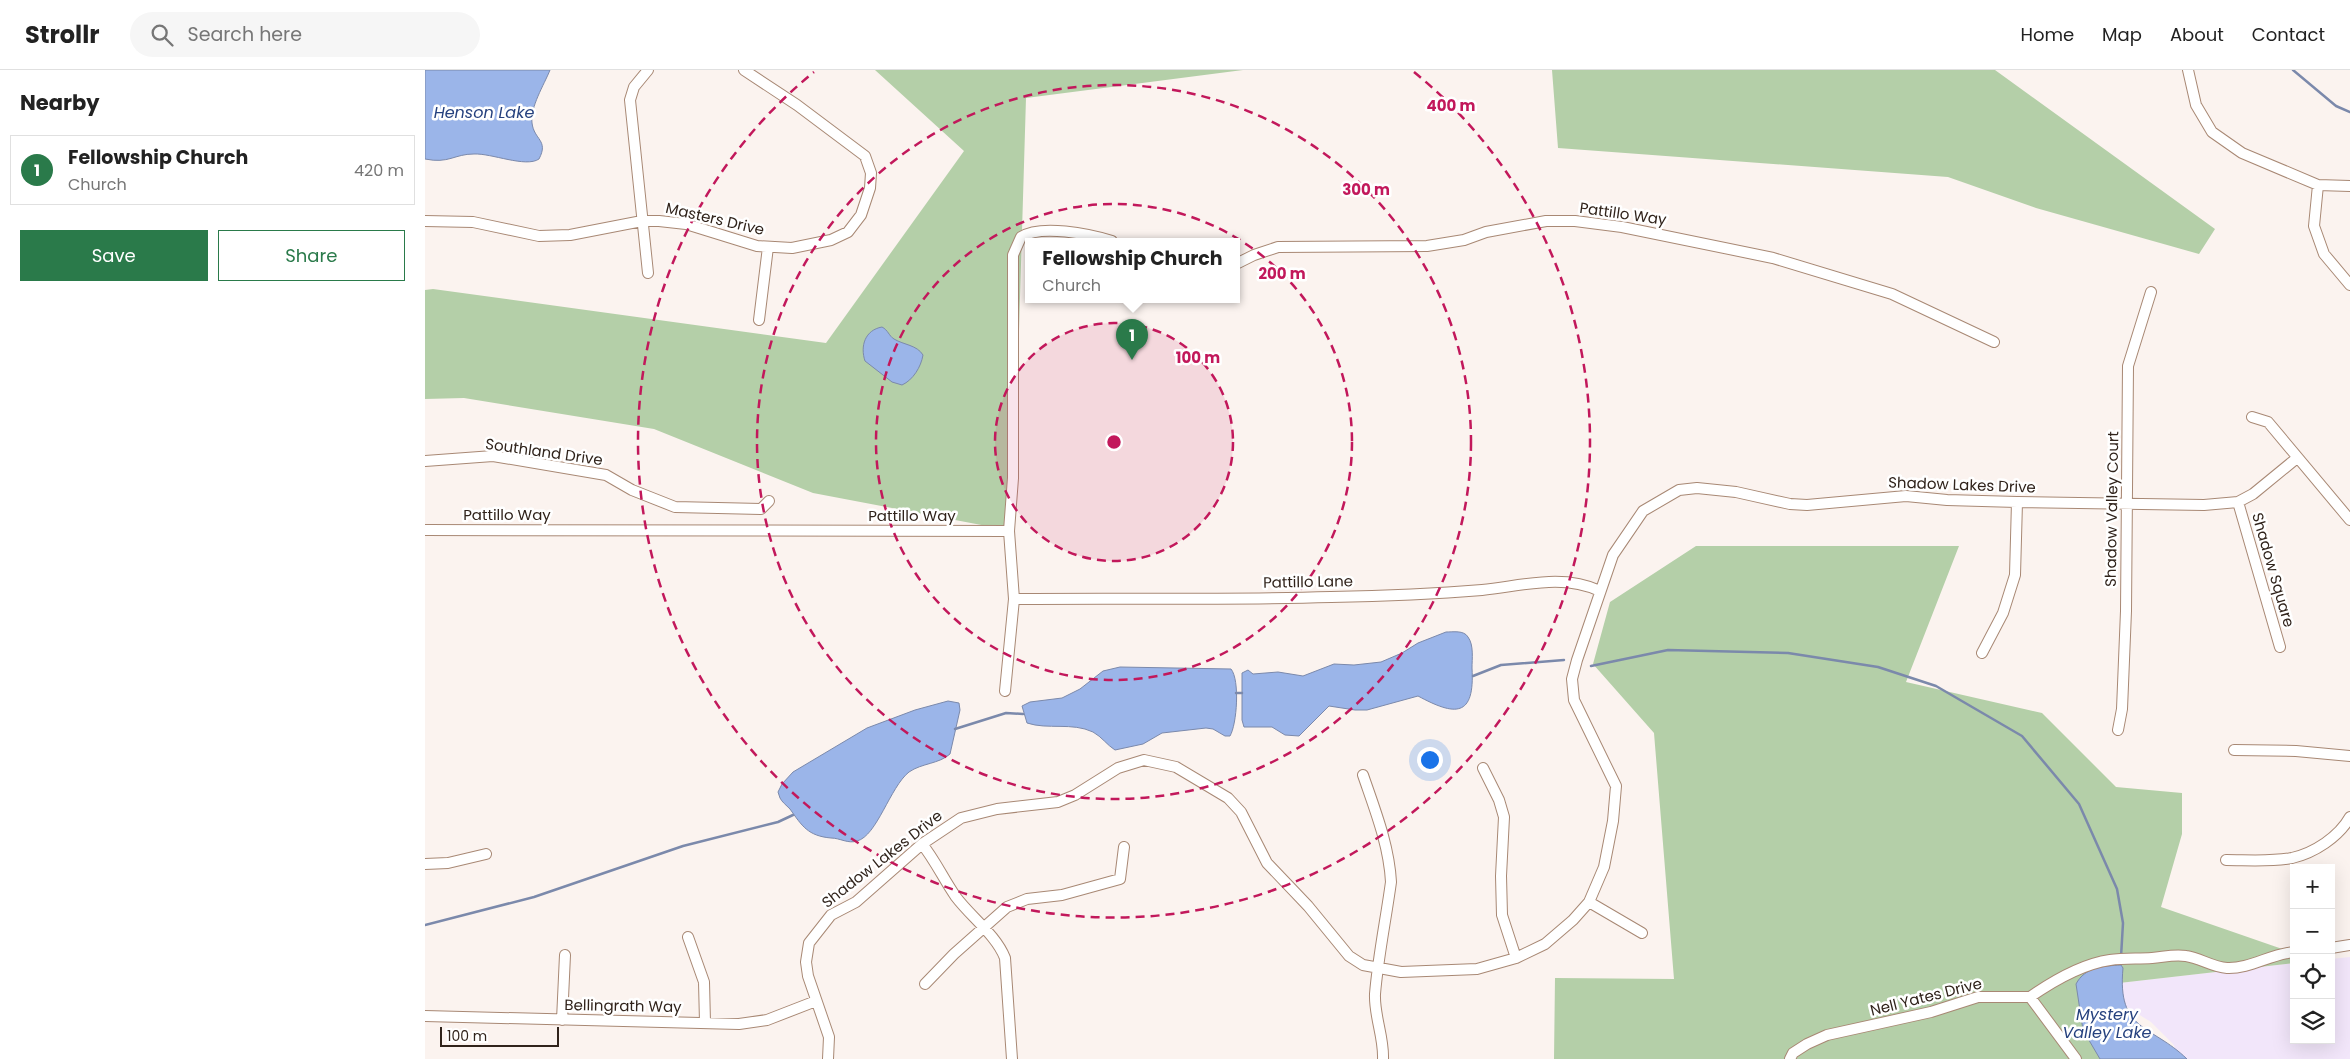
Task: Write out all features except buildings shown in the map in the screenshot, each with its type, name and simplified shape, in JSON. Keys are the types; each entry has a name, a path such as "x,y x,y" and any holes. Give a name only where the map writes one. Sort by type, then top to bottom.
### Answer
{"street":[{"name":"Masters Drive","path":"648,70 634,87 629,100 648,273"},
{"name":"Masters Drive","path":"425,221 473,222 539,236 570,235 642,222 659,221 686,224 757,246 792,248 831,240 848,232 861,215 870,188 871,173 865,156 850,143 744,70"},
{"path":"2189,70 2196,105 2212,132 2242,153 2318,185 2350,186"},
{"path":"2318,185 2314,226 2324,254 2350,285"},
{"name":"Pattillo Way","path":"1240,262 1271,248 1286,246 1427,246 1465,240 1486,232 1546,221 1575,221 1622,226 1773,258 1892,294 1994,342"},
{"path":"1005,691 1014,599 1009,531 1013,478 1013,255 1016,244 1021,237 1037,230 1060,231 1096,238"},
{"path":"759,320 768,247"},
{"name":"Shadow Valley Court","path":"2118,730 2122,709 2126,611 2129,366 2151,292"},
{"path":"2252,417 2268,422 2350,520"},
{"name":"Southland Drive","path":"425,461 493,456 606,475 632,490 675,507 761,509 769,501"},
{"name":"Shadow Lakes Drive","path":"828,1059 829,1037 816,1001 807,962 809,943 831,915 856,902 922,844 961,818 997,808 1058,802 1075,795 1118,768 1144,760 1159,762 1196,777 1228,798 1241,812 1258,849 1276,874 1308,906 1349,956 1363,965 1379,970 1401,972 1477,969 1516,958 1545,944 1573,920 1589,902 1604,867 1613,822 1616,786 1574,700 1572,679 1613,555 1643,511 1679,490 1697,488 1736,492 1789,504 1807,505 1905,496 1947,500 2204,505 2238,502 2253,494 2297,458"},
{"path":"1982,653 2003,613 2015,575 2017,502"},
{"name":"Shadow Square","path":"2238,502 2280,647"},
{"name":"Pattillo Way","path":"425,530 1009,531"},
{"name":"Pattillo Lane","path":"1014,599 1330,597 1481,590 1538,582 1565,581 1588,585 1600,591"},
{"path":"2234,750 2296,751 2350,756"},
{"path":"1483,768 1499,800 1504,818 1501,876 1502,915 1516,958"},
{"path":"1363,775 1386,844 1391,866 1391,882 1375,995 1377,1017 1384,1046 1383,1059"},
{"path":"2226,860 2291,858 2329,841 2345,827 2350,817"},
{"path":"922,844 937,864 952,891 1005,958 1011,1059"},
{"path":"925,984 982,928 1007,907 1021,901 1062,895 1120,879 1124,847"},
{"path":"425,864 448,863 486,854"},
{"path":"1589,902 1642,933"},
{"path":"688,938 704,982 705,1022"},
{"path":"2335,947 2350,945"},
{"path":"2076,1059 2030,997 2053,981 2107,960 2173,955 2189,956 2209,964 2227,968 2239,967 2290,953"},
{"path":"562,1020 565,955"},
{"name":"Nell Yates Drive","path":"1790,1059 1793,1053 1827,1035 1931,1012 1978,997 2030,997"},
{"name":"Bellingrath Way","path":"425,1016 739,1024 767,1020 816,1001"}],"shaded area":[{"path":"2350,957 2350,1059 2181,1059 2173,1044 2151,1022 2093,986 2290,963 2290,1044 2335,1044 2335,959"}],"green space":[{"path":"875,70 1243,70 1026,98 1013,531 813,493 654,429 464,398 425,399 425,290 433,289 826,343 964,151"},
{"path":"1552,70 1995,70 2215,229 2199,254 2036,208 1948,177 1558,148"},
{"path":"1696,546 1959,546 1906,682 2042,713 2116,787 2182,793 2182,834 2161,907 2290,952 2290,963 2093,986 2122,1059 1554,1059 1555,978 1674,979 1654,733 1593,664 1610,602"}],"water":[{"name":"Henson Lake","path":"425,70 550,70 535,103 532,117 533,129 542,144 542,153 539,159 526,162 481,154 467,154 446,160 425,159"},
{"path":"882,327 894,339 914,347 923,355 916,373 902,385 892,382 865,361 863,350 865,340 871,331"},
{"path":"1446,632 1464,633 1470,640 1472,648 1470,696 1466,704 1460,708 1442,707 1418,696 1367,710 1329,706 1299,736 1285,735 1272,727 1244,727 1242,720 1242,673 1248,670 1253,674 1278,672 1303,676 1334,664 1354,665 1381,662 1402,653 1418,643"},
{"path":"1120,667 1231,669 1236,682 1237,702 1230,736 1225,736 1213,729 1206,728 1162,733 1143,744 1115,750 1096,734 1085,729 1027,723 1022,706 1030,702 1062,698 1080,689 1103,671"},
{"path":"948,701 959,703 960,710 950,754 941,760 909,772 896,788 871,830 864,837 850,842 817,835 802,825 781,799 778,792 782,784 793,772 867,728 915,710"},
{"name":"Mystery Valley Lake","path":"2121,965 2123,968 2125,1004 2131,1016 2149,1032 2187,1059 2100,1059 2083,1030 2076,984 2084,974 2095,968"}],"waterway":[{"path":"2293,70 2336,106 2350,112"},
{"path":"1591,666 1668,650 1788,653 1878,667 1936,686 2022,736 2079,804 2117,889 2123,923 2121,957"},
{"path":"1473,676 1501,665 1564,660"},
{"path":"1236,693 1242,693"},
{"path":"955,729 1006,713 1023,714"},
{"path":"425,925 534,897 683,846 778,822 793,815"}],"place":[{"name":"Fellowship Church","path":"1132,360"}]}
